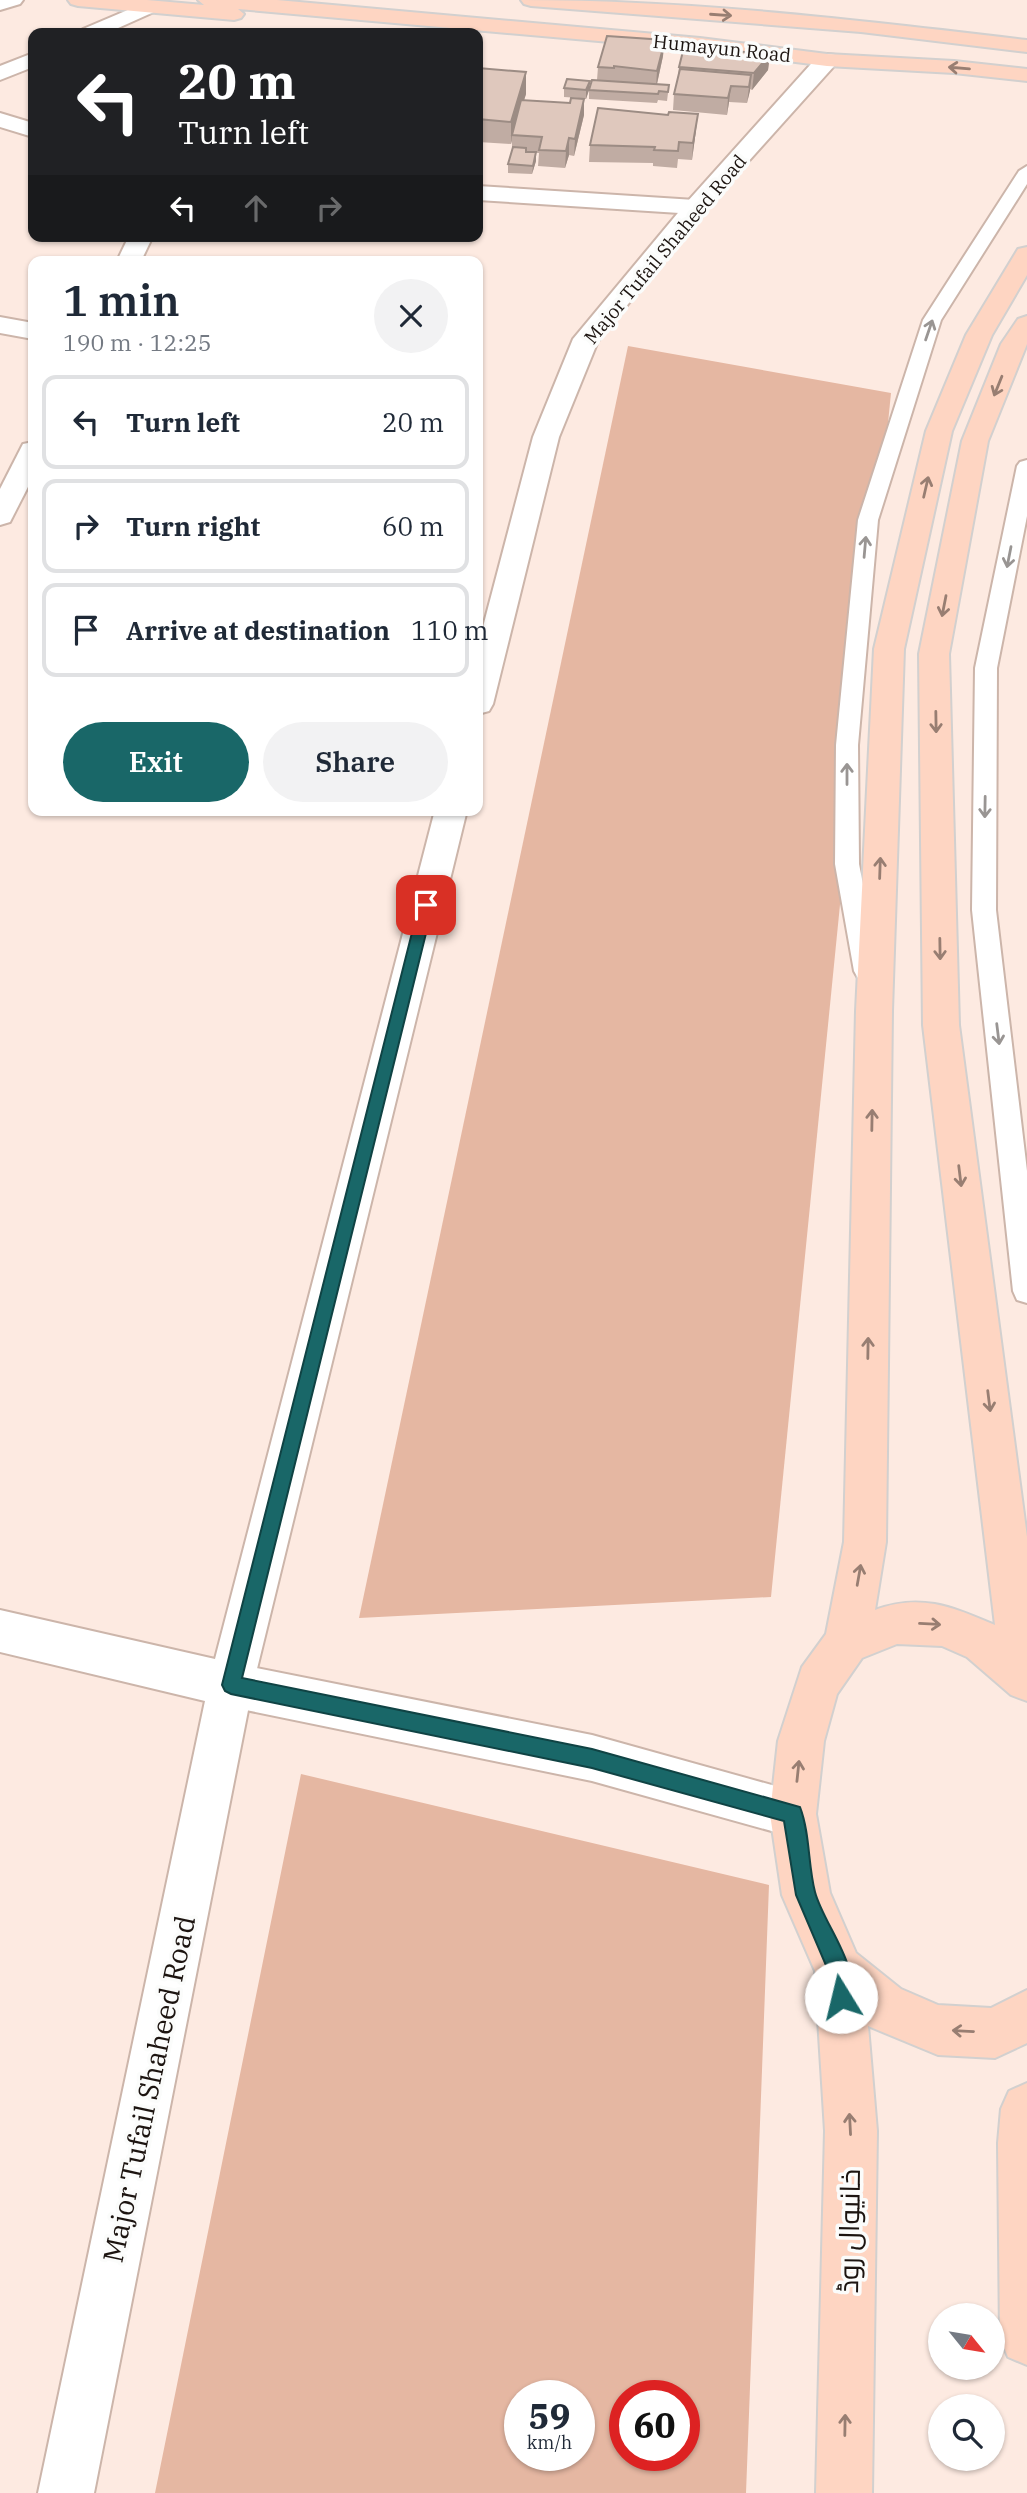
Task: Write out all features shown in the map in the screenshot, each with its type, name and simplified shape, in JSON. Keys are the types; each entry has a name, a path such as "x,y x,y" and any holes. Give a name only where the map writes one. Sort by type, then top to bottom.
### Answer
{"main road":[{"path":"78,0 405,28"},
{"name":"Humayun Road","path":"208,0 700,44 827,60 954,67 1027,75"},
{"name":"Humayun Road","path":"531,0 861,26 1027,46"},
{"path":"483,34 677,52 827,60"},
{"path":"1027,254 979,335 939,430 889,649 874,1011 865,1542 848,1642 818,1683 801,1741 793,1814 806,1895 839,1970 883,2007 938,2030 995,2033 1027,2015"},
{"path":"1025,1677 941,1025 934,654 975,441 1014,344 1027,324"},
{"path":"848,1642 897,1623 943,1625 984,1642 1025,1677"},
{"name":"خانیوال روڈ","path":"839,1970 851,2131 844,2493"},
{"path":"1027,2109 1024,2143 1027,2338"}],"street":[{"path":"0,4 13,0"},
{"path":"101,28 149,7"},
{"name":"Major Tufail Shaheed Road","path":"483,684 546,437 586,338 695,207 827,60"},
{"path":"0,74 28,61"},
{"path":"0,120 28,128"},
{"path":"483,193 695,207"},
{"path":"0,325 28,330"},
{"path":"0,516 28,460"},
{"name":"Major Tufail Shaheed Road","path":"66,2493 231,1685 449,816"},
{"path":"0,1631 231,1685 592,1758 793,1814"}],"lane":[{"path":"874,1011 848,864 847,746 868,520 932,320 1027,171"},
{"path":"1027,466 986,668 984,897 1027,1291"}],"shaded area":[{"path":"628,346 891,393 771,1597 359,1618"},
{"path":"301,1774 769,1885 746,2493 155,2493"}],"building":[{"path":"607,36 665,40 657,71 598,67"},
{"path":"684,47 770,54 754,73 679,67"},
{"path":"483,68 526,72 511,122 483,119"},
{"path":"680,69 751,75 749,87 731,86 728,98 674,94"},
{"path":"567,79 590,81 586,90 564,88"},
{"path":"592,80 669,85 668,92 659,91 658,94 589,90"},
{"path":"571,98 584,99 575,139 569,138 566,151 539,150 542,137 512,135 521,100 570,103"},
{"path":"598,108 668,115 669,112 698,114 693,143 679,142 678,151 654,150 655,147 590,145"},
{"path":"513,147 526,148 526,152 536,152 533,166 508,164"}],"route":[{"path":"426,905 231,1685 592,1758 793,1814 806,1895 839,1970 841,1997"}]}
